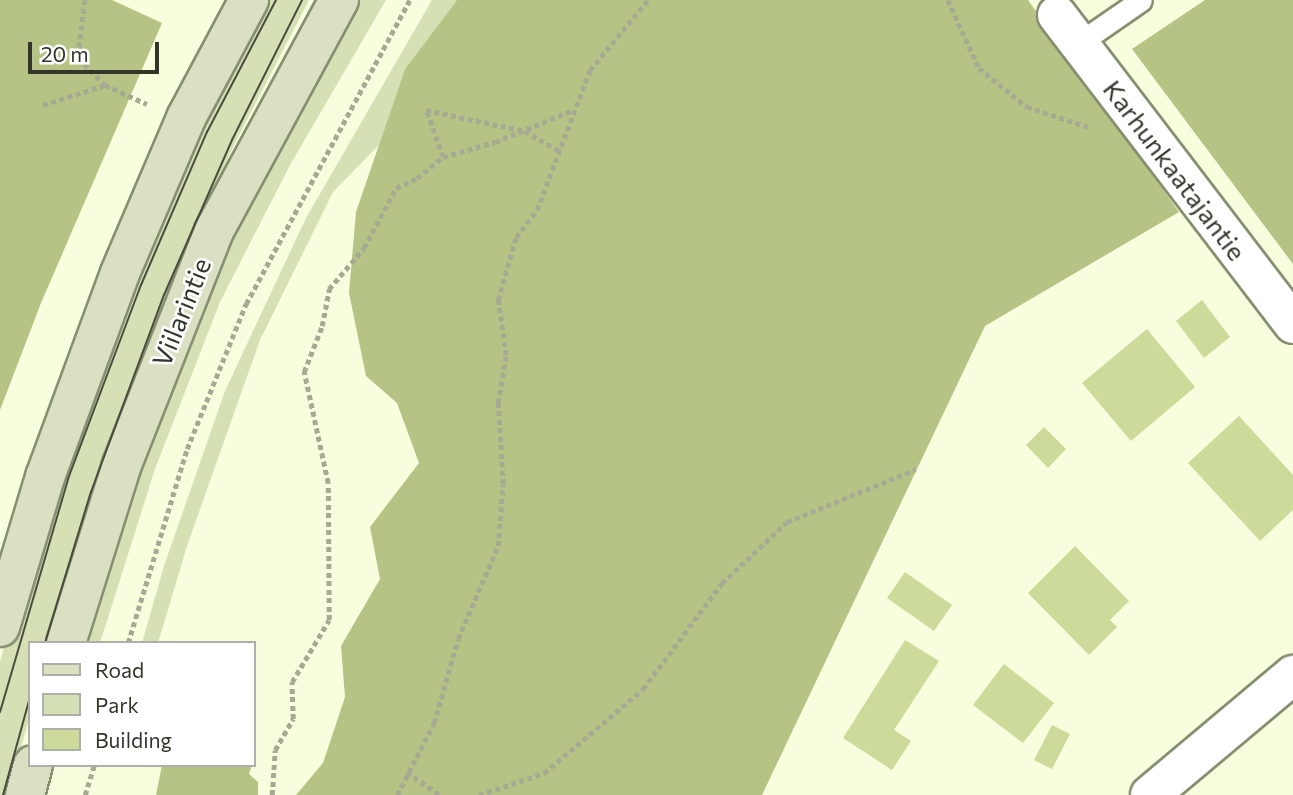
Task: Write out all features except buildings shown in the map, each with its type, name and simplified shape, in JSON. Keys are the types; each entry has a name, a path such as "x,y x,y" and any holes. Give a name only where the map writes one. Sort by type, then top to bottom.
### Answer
{"main road":[{"path":"0,627 45,477 120,273 186,118 249,0"},
{"name":"Viilarintie","path":"67,641 121,467 214,231 339,0"},
{"path":"25,795 32,767"}],"street":[{"name":"Karhunkaatajantie","path":"1068,29 1293,324"},
{"path":"1150,795 1293,675"}],"lane":[{"path":"1068,29 1141,0"}],"path":[{"path":"129,641 187,449 246,304 410,0"},
{"path":"397,795 434,723 458,639 498,546 503,484 498,403 506,355 498,300 516,237 537,210 590,70 648,0"},
{"path":"948,0 979,68 1027,107 1082,128 1115,121 1129,109"},
{"path":"84,1 78,58 105,85 155,107"},
{"path":"43,105 105,85"},
{"path":"443,157 426,110 525,131 558,149"},
{"path":"272,795 275,750 293,719 292,682 329,620 328,483 304,372 322,326 329,289 364,248 396,188 417,178 443,157 525,131 574,110"},
{"path":"479,795 544,773 643,689 722,583 787,523 916,469"},
{"path":"85,795 93,767"},
{"path":"407,772 440,795"}],"green space":[{"path":"0,0 112,0 162,23 41,303 0,410"},
{"path":"260,0 309,0 234,145 155,327 103,467 51,641 28,641 28,722 8,795 0,795 0,662 21,585 102,344"},
{"path":"360,0 386,0 290,165 220,302 155,469 101,641 82,641 120,508 203,292"},
{"path":"432,0 457,0 405,69 379,145 333,192 260,340 187,546 159,641 143,641 164,566 225,391 306,218"},
{"path":"457,0 1028,0 1179,212 985,326 762,795 296,795 323,763 345,697 341,646 380,579 370,527 419,463 397,403 366,376 349,293 356,212 405,69"},
{"path":"1205,0 1293,0 1293,264 1132,49"},
{"path":"162,767 251,767 249,774 258,782 258,795 156,795"}],"tram line":[{"path":"0,712 68,479 141,285 207,132 276,0"},
{"path":"46,641 91,492 164,295 232,140 302,0"},
{"path":"3,795 28,704"}]}
